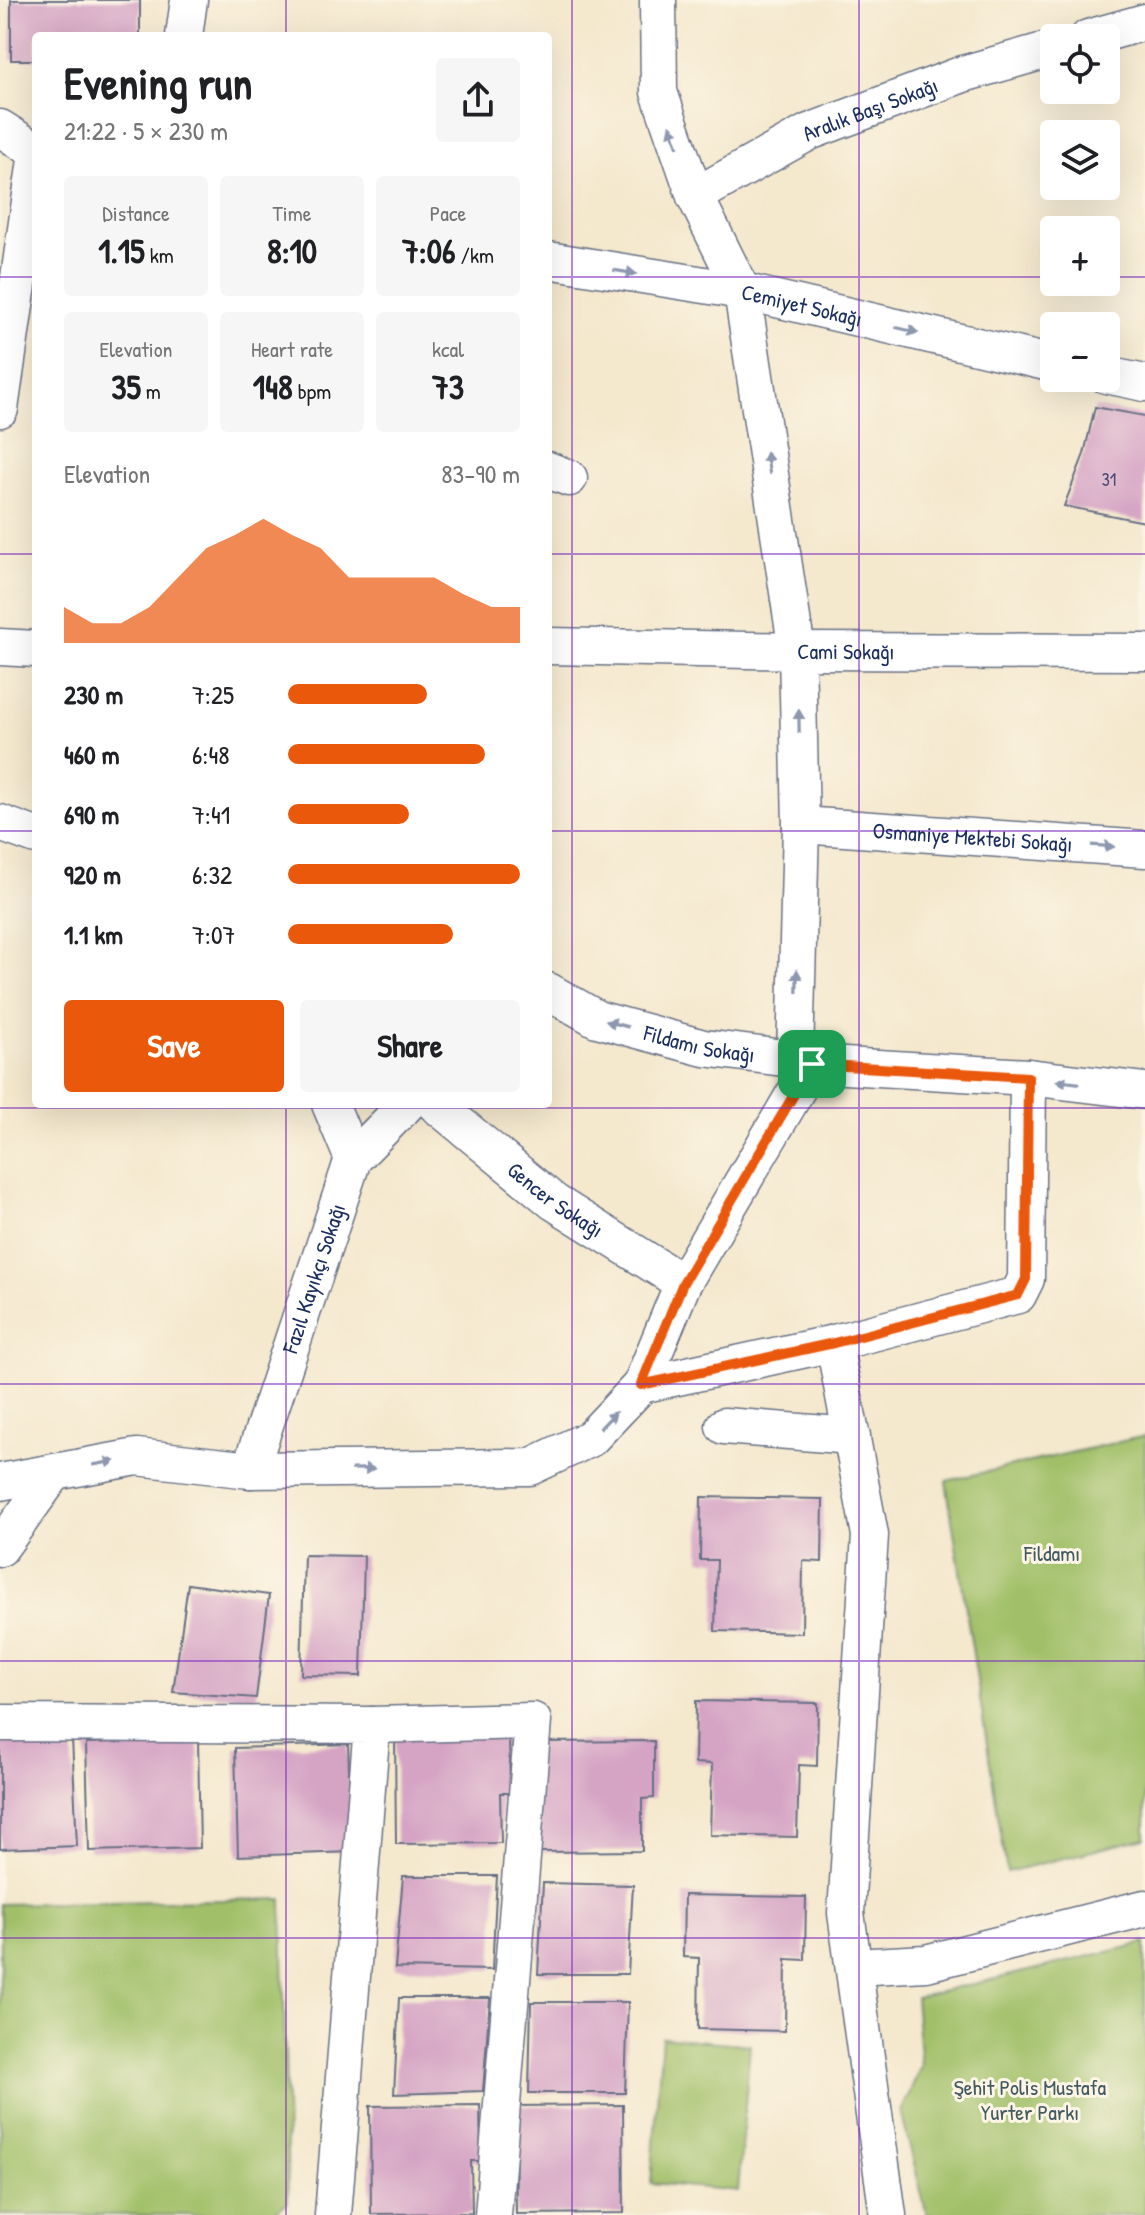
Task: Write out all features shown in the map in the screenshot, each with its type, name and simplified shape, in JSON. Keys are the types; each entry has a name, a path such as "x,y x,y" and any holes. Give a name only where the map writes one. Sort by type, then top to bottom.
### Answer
{"street":[{"path":"185,32 189,0"},
{"path":"0,1482 137,1457 250,1470 530,1467 591,1438 641,1385 683,1283 804,1062 797,651 742,291 695,196 659,92 658,0"},
{"path":"1119,24 1139,15"},
{"name":"Aralık Başı Sokağı","path":"695,196 809,132 963,74 1040,52"},
{"path":"0,128 32,148"},
{"path":"0,409 32,188"},
{"name":"Cemiyet Sokağı","path":"552,261 742,291 1040,361"},
{"path":"1120,378 1145,383"},
{"name":"Cami Sokağı","path":"552,646 797,651 1145,652"},
{"path":"0,647 32,649"},
{"path":"0,823 32,835"},
{"name":"Osmaniye Mektebi Sokağı","path":"801,825 1145,849"},
{"name":"Fildamı Sokağı","path":"552,993 597,1019 704,1048 804,1062 1028,1077 1145,1091"},
{"path":"641,1385 834,1343 1018,1295 1026,1279 1028,1077"},
{"path":"332,1108 353,1159"},
{"name":"Fazıl Kayıkçı Sokağı","path":"250,1470 353,1159 403,1108"},
{"name":"Gencer Sokağı","path":"440,1108 554,1202 683,1283"},
{"path":"834,1343 870,1535 846,1913 888,2215"},
{"path":"724,1426 852,1436"},
{"path":"0,1548 55,1472"},
{"path":"0,1723 372,1725 533,1721 493,2215"},
{"path":"333,2215 372,1725"},
{"path":"854,1967 926,1963 1145,1908"}],"green space":[{"name":"Fildamı","path":"1145,1436 1145,1838 1007,1872 946,1481"},
{"path":"282,1899 288,2202 271,2215 0,2215 0,1904"},
{"name":"Şehit Polis Mustafa Yurter Parkı","path":"1145,1943 1145,2215 927,2215 901,2112 921,2066 915,1998"},
{"path":"662,2037 750,2045 738,2191 651,2183"}],"building":[{"path":"11,0 140,0 140,32 32,32 32,60 11,60"},
{"path":"1095,407 1145,416 1145,522 1064,506 1084,454"},
{"path":"701,1497 823,1499 822,1562 803,1561 802,1633 715,1631 717,1560 700,1560"},
{"path":"304,1555 364,1556 361,1676 301,1675"},
{"path":"188,1584 269,1595 256,1698 173,1692"},
{"path":"696,1701 818,1703 817,1766 799,1765 797,1837 710,1835 712,1764 695,1763"},
{"path":"509,1735 510,1793 500,1793 501,1843 396,1844 395,1736"},
{"path":"72,1738 77,1846 0,1849 0,1741"},
{"path":"198,1740 200,1848 89,1851 86,1743"},
{"path":"654,1741 654,1798 642,1799 642,1851 539,1852 538,1742"},
{"path":"348,1744 352,1852 238,1856 235,1748"},
{"path":"403,1876 497,1876 492,1970 395,1968"},
{"path":"543,1883 633,1885 628,1974 538,1974"},
{"path":"684,1895 806,1897 805,1960 786,1959 785,2031 698,2029 699,1958 683,1957"},
{"path":"399,1998 490,1998 483,2091 394,2094"},
{"path":"531,2002 628,2002 625,2093 529,2093"},
{"path":"480,2105 481,2161 471,2161 472,2213 371,2214 370,2106"},
{"path":"623,2105 624,2213 516,2214 515,2106"}],"route":[{"path":"812,1064 1028,1077 1026,1279 1018,1295 834,1343 641,1385 683,1283 812,1064"}]}
